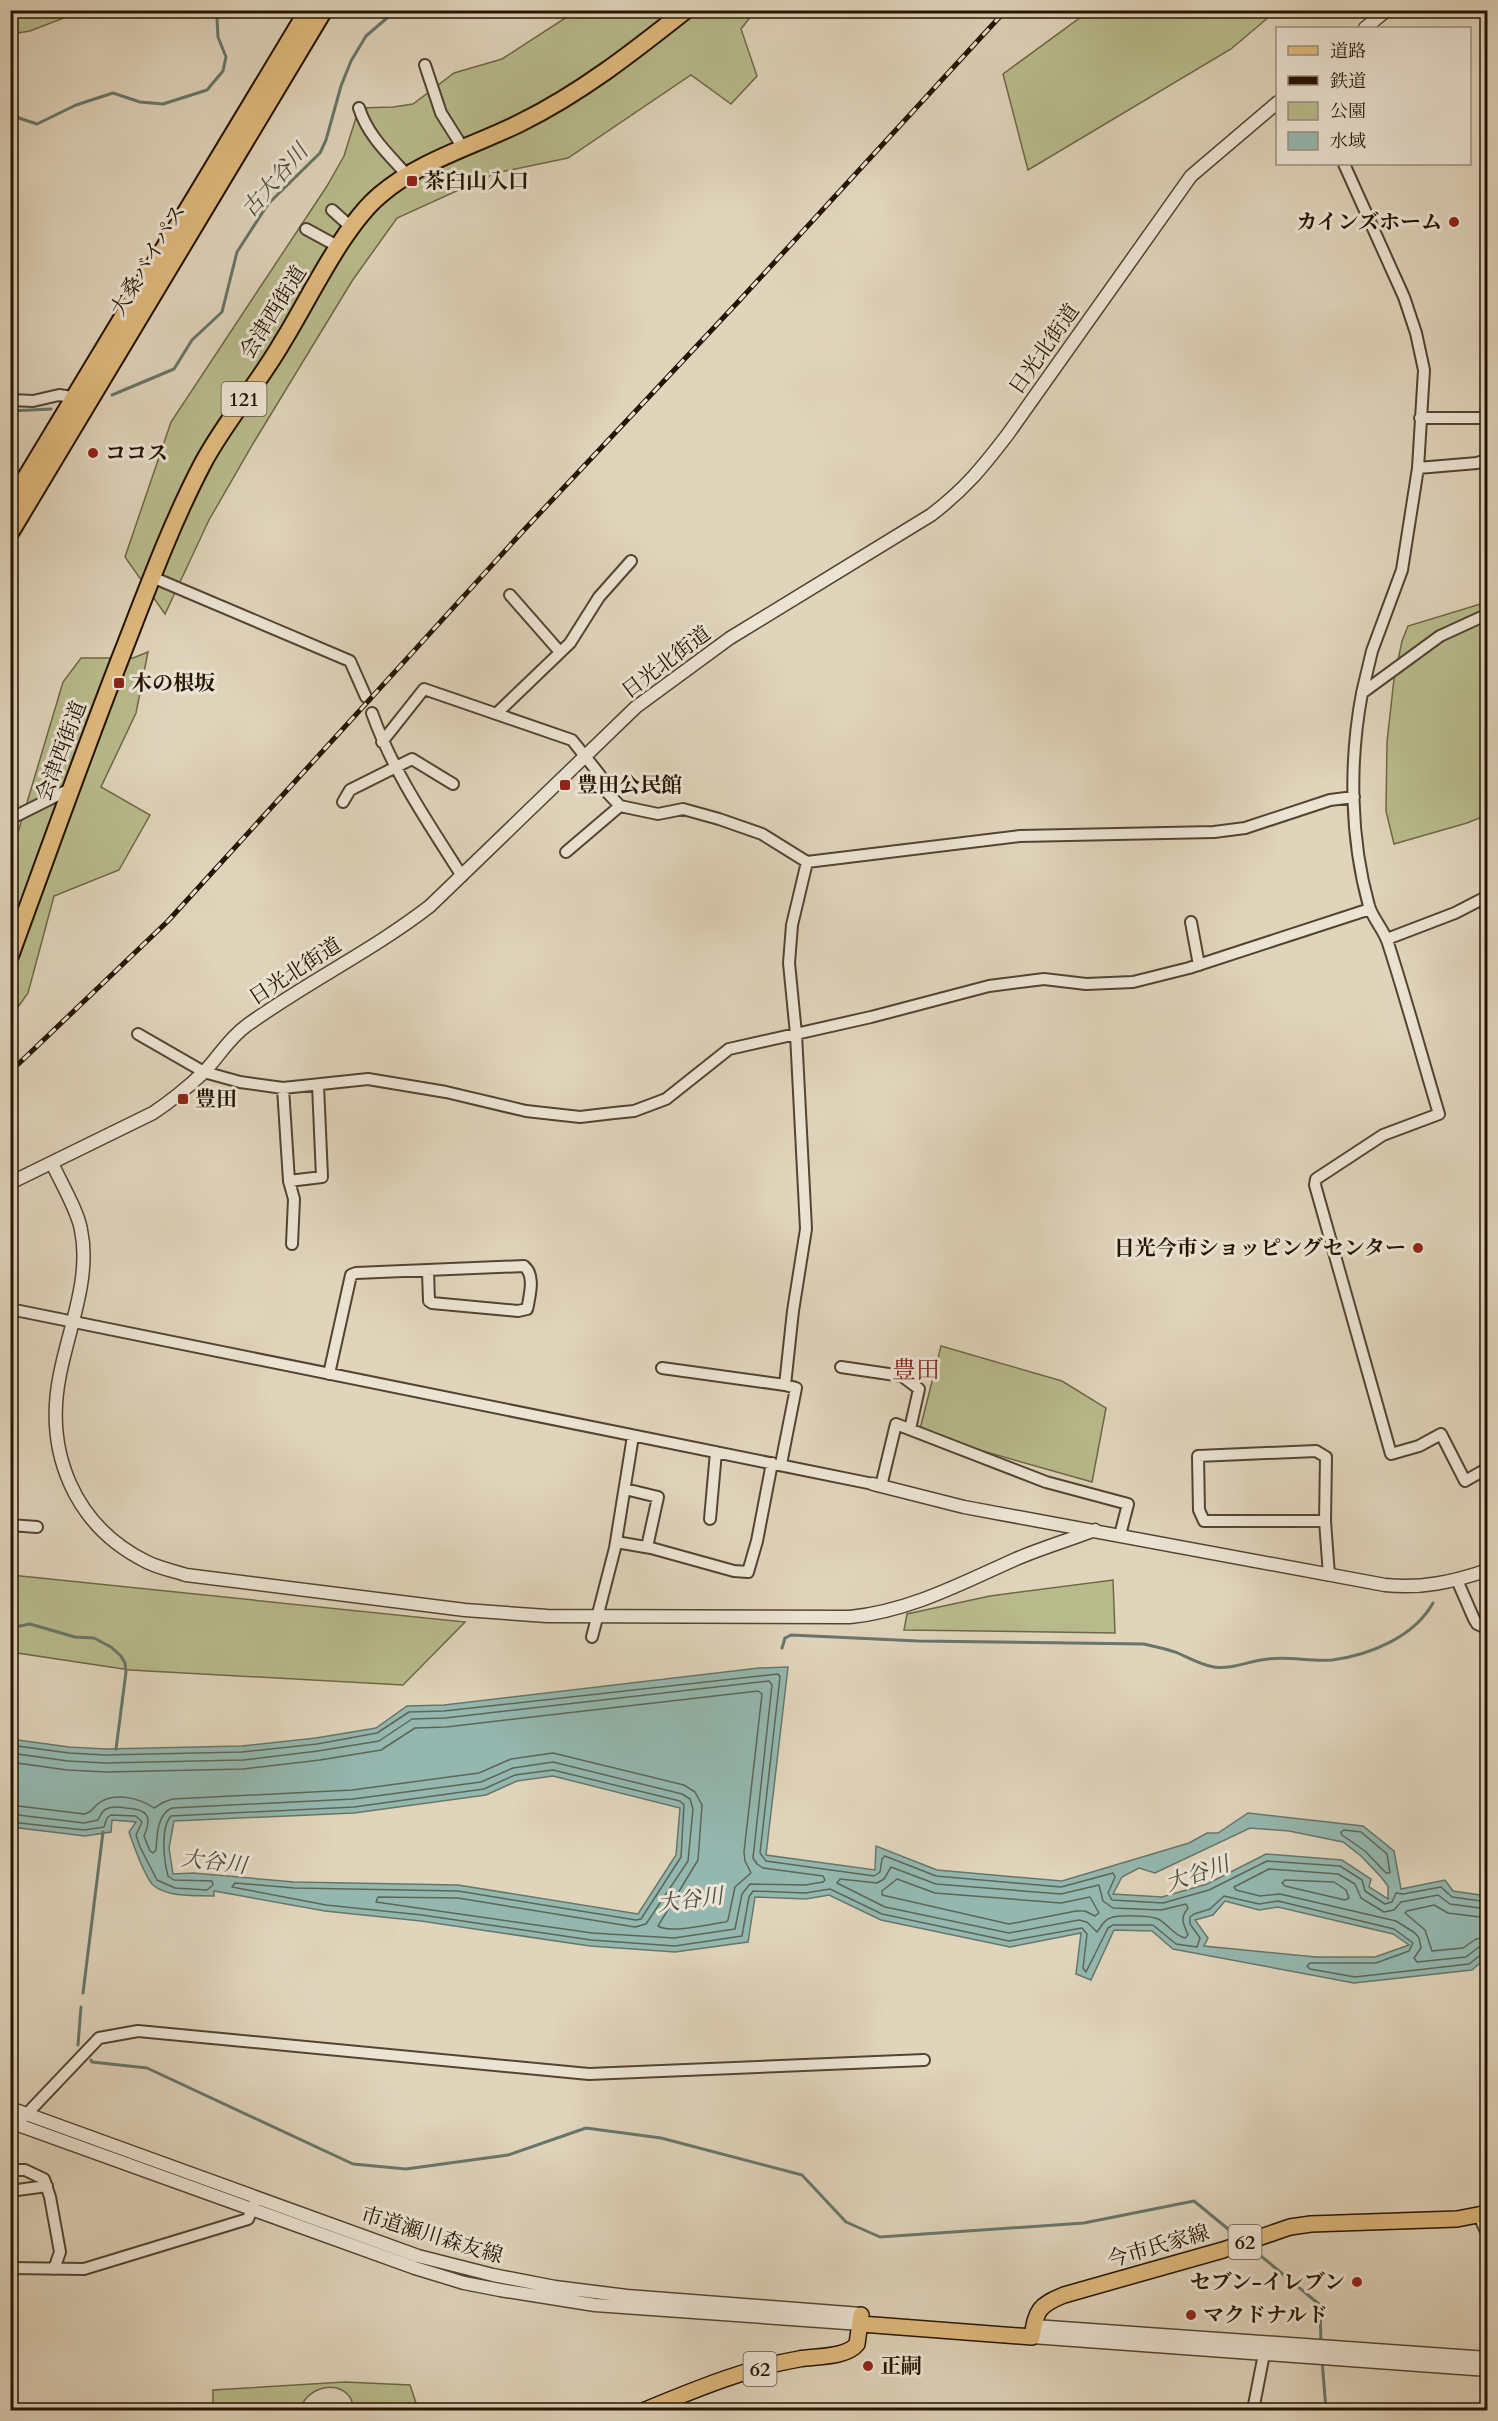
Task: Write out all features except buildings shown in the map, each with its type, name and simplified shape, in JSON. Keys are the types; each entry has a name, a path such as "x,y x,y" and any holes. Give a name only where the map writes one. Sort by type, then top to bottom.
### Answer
{"highway":[{"name":"大桑バイパス","path":"10,534 82,399 308,10"},
{"name":"大桑バイパス","path":"10,504 82,399 324,10"},
{"name":"会津西街道","path":"10,956 70,789 152,577 205,460 281,346 352,228 378,196 408,176 438,159 519,123 570,95 609,70 679,13"}],"main road":[{"name":"今市氏家線","path":"1033,2331 1039,2309 1047,2302 1064,2295 1215,2252 1290,2227 1311,2224 1457,2219 1483,2215"},
{"path":"861,2319 1033,2331"},
{"name":"62","path":"645,2410 728,2378 791,2360 845,2352 857,2344 861,2319"}],"street":[{"path":"1366,27 1387,10"},
{"path":"425,65 441,113 463,148"},
{"name":"日光北街道","path":"10,1183 153,1113 204,1072 243,1028 274,1006 408,923 462,876 636,707 730,638 931,515 959,494 1008,434 1191,176 1276,104"},
{"path":"359,108 364,123 376,141 408,176"},
{"path":"1344,165 1404,297 1416,333 1424,370 1419,468 1402,570 1372,651 1362,693 1356,727 1354,797 1360,862 1370,909 1387,939 1439,1114 1383,1135 1316,1179 1315,1185 1391,1454 1419,1446 1441,1434 1465,1481 1488,1468"},
{"path":"332,210 352,228"},
{"path":"306,229 339,247"},
{"path":"10,400 33,400 59,395 82,399"},
{"path":"1420,418 1488,418"},
{"path":"1419,468 1477,463 1488,459"},
{"path":"496,714 570,643 599,597 631,561"},
{"path":"152,577 350,661 366,697"},
{"path":"510,595 560,652"},
{"path":"1362,693 1440,636 1488,614"},
{"path":"382,742 424,689 572,740 600,775 605,790 620,806 658,814 683,809 719,819 762,834 807,862 1020,836 1214,832 1245,828 1330,800 1354,797"},
{"path":"372,713 382,742 412,798 462,876"},
{"path":"343,802 350,790 412,759 453,784"},
{"path":"10,819 70,789"},
{"path":"566,852 620,806"},
{"path":"785,1385 793,1311 806,1228 790,944 807,862"},
{"path":"1387,939 1455,913 1488,896"},
{"path":"138,1034 204,1072 240,1082 283,1088 368,1079 446,1092 526,1111 580,1117 634,1111 666,1099 729,1049 990,986 1044,979 1086,984 1133,982 1199,965 1370,909"},
{"path":"1191,922 1199,965"},
{"path":"289,1181 322,1178 318,1085"},
{"path":"283,1088 289,1181 294,1199 292,1244"},
{"path":"52,1163 81,1229 81,1276 59,1375 56,1400 57,1442 62,1465 71,1486 99,1528 121,1546 149,1563 186,1575 454,1608 547,1616 778,1618 872,1615 895,1610 939,1594 1019,1558 1095,1530"},
{"path":"329,1374 351,1275 356,1273 524,1266 530,1273 527,1309 518,1311 432,1304 429,1301 429,1270"},
{"path":"10,1310 776,1463 964,1507 1329,1575 1407,1587 1457,1580 1488,1570"},
{"path":"841,1367 902,1376 919,1389 910,1429"},
{"path":"616,1542 647,1547 734,1571 748,1572 757,1541 796,1388 662,1368"},
{"path":"877,1485 896,1424 1046,1482 1128,1504 1120,1535"},
{"path":"592,1637 616,1542 633,1436"},
{"path":"1325,1521 1203,1521 1199,1510 1198,1456 1316,1451 1326,1457 1325,1521 1329,1575"},
{"path":"710,1519 716,1452"},
{"path":"625,1489 658,1497 647,1547"},
{"path":"10,1525 37,1527"},
{"path":"1457,1580 1477,1624 1488,1629"},
{"path":"14,2124 99,2038 138,2031 589,2074 924,2060"},
{"name":"市道瀬川森友線","path":"10,2108 254,2204"},
{"name":"市道瀬川森友線","path":"14,2124 418,2256 527,2282 627,2296 861,2319"},
{"path":"10,2170 26,2170 44,2179 60,2252 54,2270"},
{"path":"10,2191 47,2186"},
{"path":"10,2268 84,2269 248,2219 254,2204"},
{"path":"1483,2215 1488,2236"},
{"path":"1033,2331 1264,2354 1488,2370"},
{"path":"1033,2331 1488,2358"},
{"path":"1253,2410 1264,2354"}],"green space":[{"path":"11,10 82,11 30,31 11,34"},
{"path":"576,11 755,11 741,29 757,76 731,104 691,75 568,158 496,173 397,218 352,281 254,442 209,520 165,614 125,557 171,422 327,186 344,156 359,108 413,104 454,73 502,59"},
{"path":"1089,11 1276,11 1231,49 1028,170 1003,74"},
{"path":"1487,602 1487,815 1394,844 1386,811 1387,742 1394,679 1402,641 1408,626"},
{"path":"148,652 136,713 101,787 150,815 119,870 54,896 28,993 11,1017 11,856 63,682 81,658 133,658"},
{"path":"941,1346 1062,1381 1106,1408 1092,1482 919,1433"},
{"path":"11,1575 465,1622 403,1685 130,1670 11,1652"},
{"path":"1113,1580 1115,1633 904,1630 907,1614 990,1596"},
{"path":"345,2382 410,2385 416,2403 413,2408 355,2410 350,2397 343,2391 328,2387 314,2392 303,2403 300,2410 213,2410 213,2390"}],"water":[{"name":"大谷川","path":"788,1667 766,1855 875,1870 876,1846 937,1870 1062,1881 1189,1843 1207,1833 1218,1833 1248,1813 1363,1826 1394,1851 1401,1889 1445,1880 1453,1891 1487,1896 1487,1957 1472,1970 1354,1983 1173,1949 1152,1931 1114,1930 1091,1980 1076,1974 1081,1933 1010,1947 881,1920 829,1895 806,1899 755,1897 748,1942 675,1952 590,1946 421,1921 325,1911 214,1891 214,1896 174,1894 153,1885 146,1875 129,1832 136,1822 112,1820 111,1832 85,1836 11,1827 11,1739 69,1747 106,1749 242,1746 316,1738 376,1728 407,1706 444,1705 759,1668","holes":["553,1776 680,1808 676,1855 638,1914 458,1885 294,1882 193,1873 173,1874 169,1848 174,1821 354,1813 486,1795 517,1781","1250,1828 1289,1831 1343,1842 1361,1856 1381,1877 1388,1886 1388,1899 1369,1887 1371,1879 1342,1860 1266,1854 1207,1884 1162,1897 1113,1894 1122,1877 1139,1868 1155,1873","1225,1901 1259,1910 1278,1907 1393,1934 1409,1945 1375,1957 1316,1957 1204,1946 1208,1938 1195,1920 1213,1915"]}],"waterway":[{"path":"10,109 19,118 37,124 76,105 113,93 140,102 163,104 207,90 223,71 226,57 218,37 217,19 225,10"},
{"name":"古大谷川","path":"112,395 174,369 192,340 222,312 237,252 268,204 320,153 351,61 366,36 387,18 390,10"},
{"name":"古大谷川","path":"10,411 51,409"},
{"path":"782,1648 785,1638 791,1635 918,1641 1144,1644 1171,1651 1205,1665 1221,1668 1276,1658 1332,1660 1361,1654 1403,1635 1415,1626 1433,1603"},
{"path":"10,1628 30,1624 75,1637 94,1638 111,1647 121,1656 126,1672 116,1749"},
{"path":"83,1993 103,1832"},
{"path":"78,2045 81,2007"},
{"path":"91,2060 92,2062 147,2068 353,2164 406,2169 508,2155 586,2128 661,2138 802,2175 846,2222 880,2237 1084,2223 1194,2201 1233,2233"},
{"path":"1249,2246 1320,2305 1321,2342"},
{"path":"1322,2360 1326,2410"}],"railway":[{"path":"10,1072 168,921 524,530 738,302 1006,10"}],"place":[{"name":"茶臼山入口","path":"412,181"},
{"name":"カインズホーム","path":"1454,222"},
{"name":"ココス","path":"93,453"},
{"name":"木の根坂","path":"119,683"},
{"name":"豊田公民館","path":"565,785"},
{"name":"豊田","path":"183,1099"},
{"name":"日光今市ショッピングセンター","path":"1418,1248"},
{"name":"セブン-イレブン","path":"1357,2282"},
{"name":"マクドナルド","path":"1191,2315"},
{"name":"正嗣","path":"868,2366"}],"district":[{"name":"豊田","path":"916,1370"}]}
